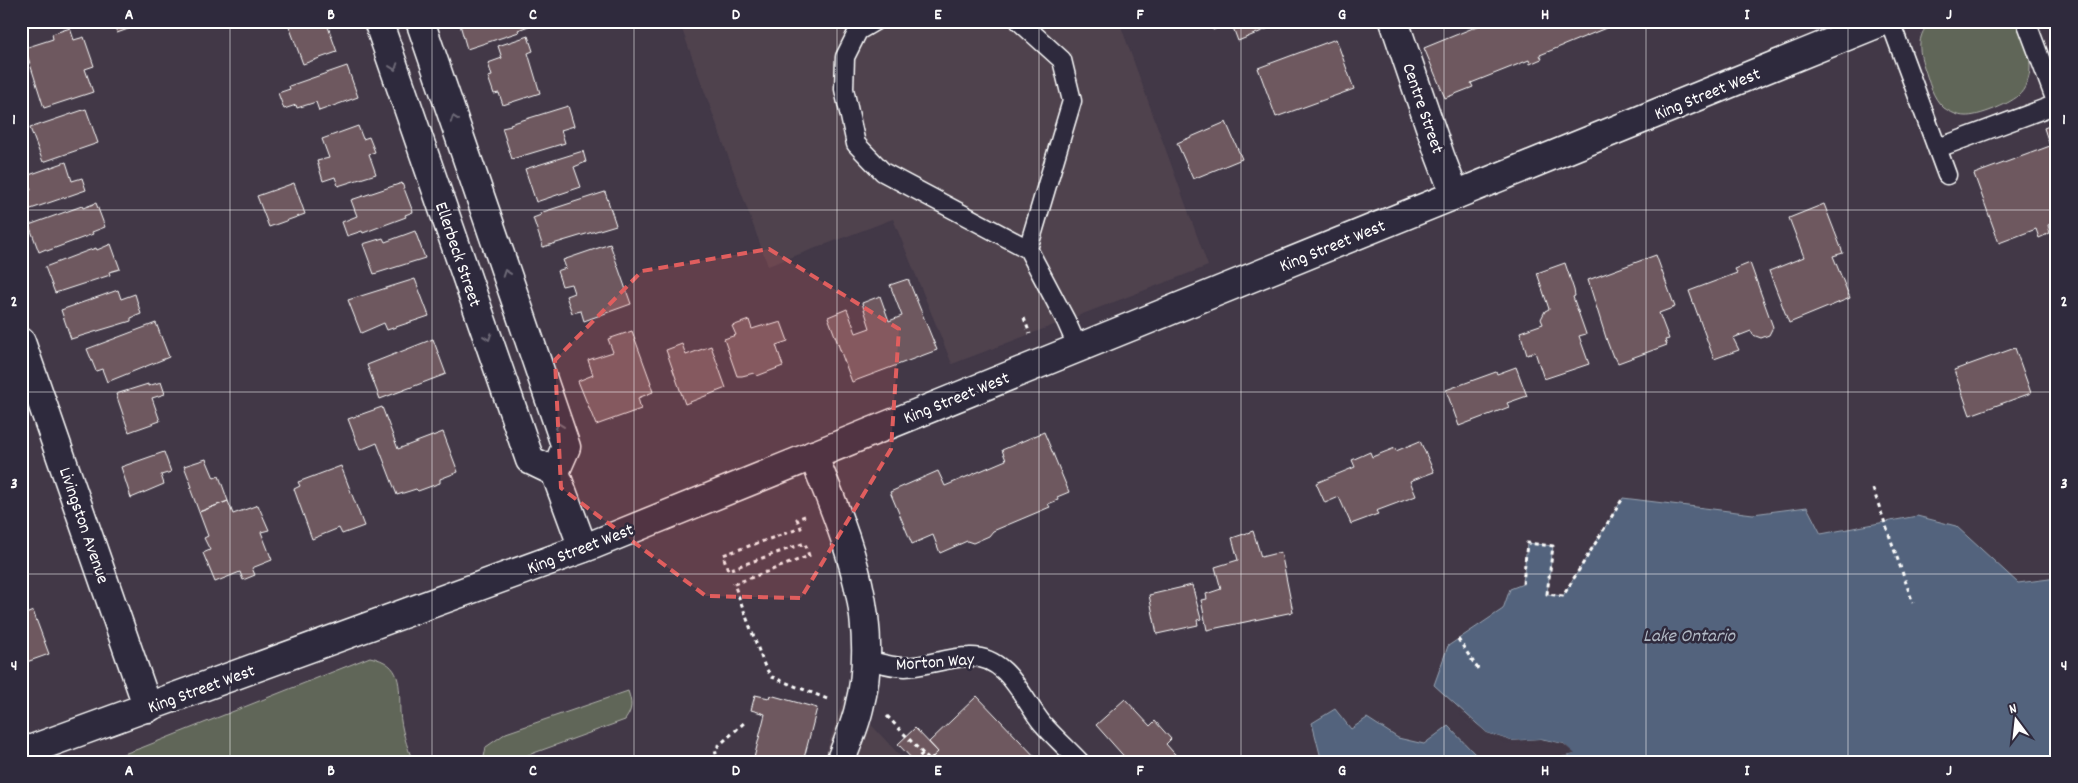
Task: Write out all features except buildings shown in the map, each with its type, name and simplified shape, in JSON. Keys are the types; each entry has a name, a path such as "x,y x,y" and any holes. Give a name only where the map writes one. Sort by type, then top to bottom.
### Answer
{"main road":[{"name":"Ellerbeck Street","path":"378,21 530,460 555,472"},
{"path":"420,21 566,447 555,472 583,548"},
{"name":"Centre Street","path":"1394,21 1455,195"},
{"name":"King Street West","path":"21,753 583,548 1884,21"},
{"name":"Livingston Avenue","path":"21,342 148,708"},
{"path":"813,455 850,549 860,585 865,613 867,660 859,709 840,762"}],"lane":[{"path":"875,21 858,31 846,57 844,89 856,144 883,172 1028,249 1078,348"},
{"path":"1019,21 1062,60 1072,101 1028,249"},
{"path":"1890,21 1947,176"},
{"path":"1938,148 2057,104 2026,21"},
{"name":"Morton Way","path":"867,660 903,667 933,664 954,658 971,656 987,658 1006,672 1042,723 1080,762"}],"path":[{"path":"1024,318 1030,334"},
{"path":"1874,489 1913,603"},
{"path":"1522,584 1527,543 1553,546 1547,594 1563,596 1623,498"},
{"path":"813,514 797,518 801,528 723,555 728,570 805,543 809,556 734,584 765,667 772,678 887,717 929,760"},
{"path":"1458,639 1478,669"},
{"path":"718,762 715,749 745,722"},
{"path":"914,762 923,753"}],"highlighted area":[{"path":"769,249 899,329 891,449 801,598 706,596 561,488 555,360 642,271"}],"shaded area":[{"path":"679,21 1119,21 1208,266 952,364 893,219 768,266"},
{"path":"844,696 906,762 823,762"}],"green space":[{"path":"1931,21 2015,21 2030,62 2028,80 2021,93 2001,106 1971,116 1957,115 1944,108 1931,89 1920,48 1923,32"},
{"path":"370,657 381,660 388,665 394,670 397,677 402,725 413,762 100,762 141,748"},
{"path":"628,691 631,706 625,720 509,762 483,762 486,747 506,733"}],"water":[{"name":"Lake Ontario","path":"1623,498 1753,514 1807,507 1821,534 1917,516 1956,526 2018,583 2057,578 2057,762 1541,762 1574,754 1564,744 1542,739 1511,741 1487,733 1434,685 1448,646 1503,609 1510,589 1523,584 1527,543 1553,546 1547,594 1563,596"},
{"path":"1335,709 1351,729 1367,718 1398,738 1424,744 1448,726 1475,754 1497,762 1322,762 1312,723"}],"pier":[{"path":"1461,711 1487,733 1511,741 1540,739 1564,744 1575,754 1538,762 1540,759 1570,752 1563,746 1542,742 1511,744 1486,735 1459,713"}]}
